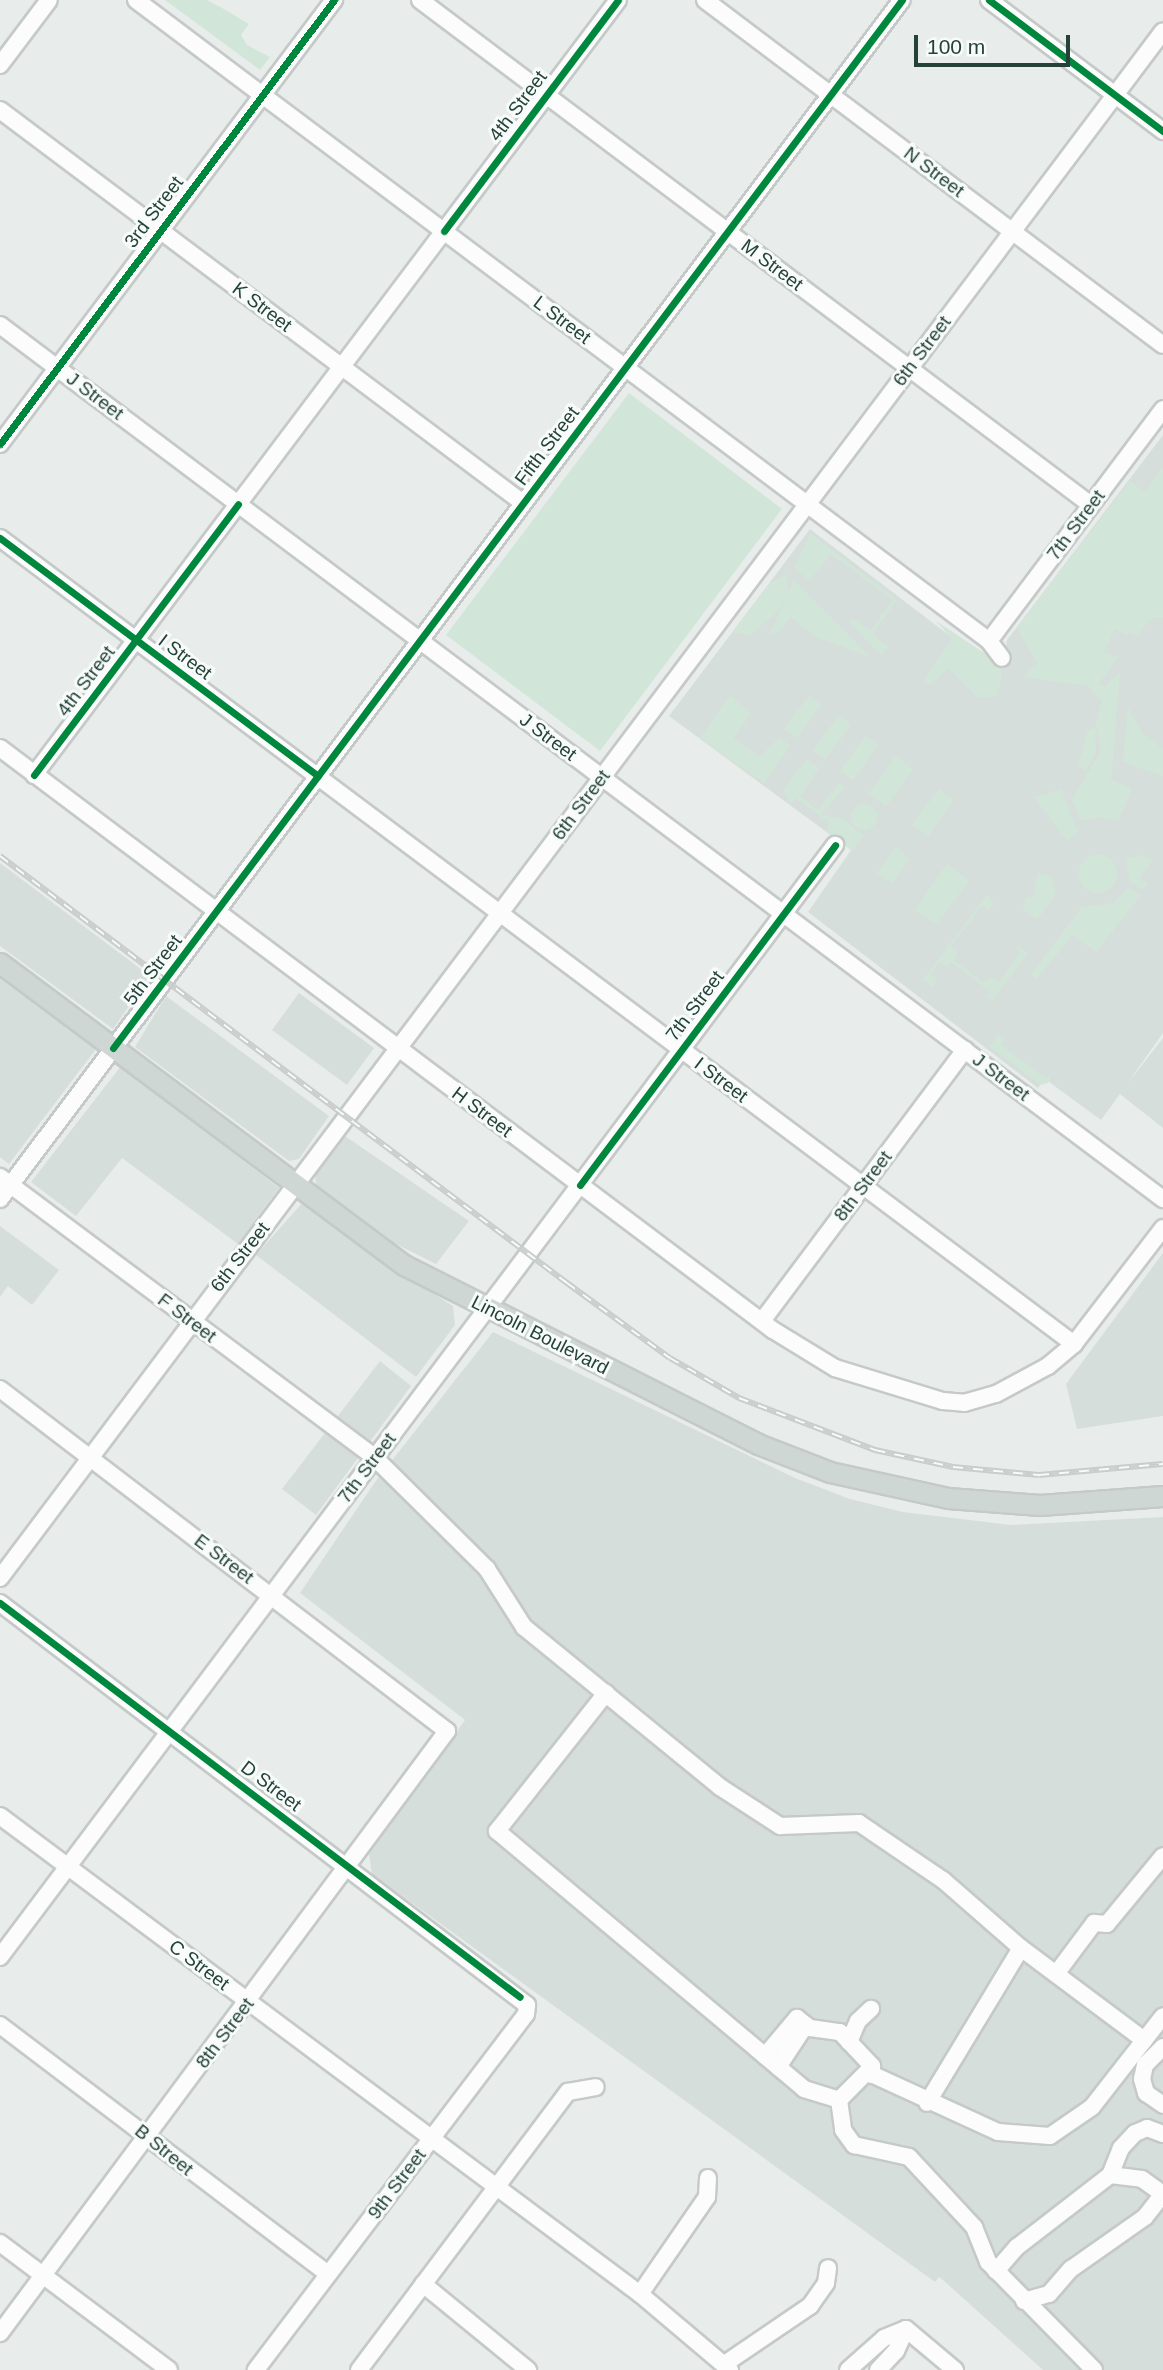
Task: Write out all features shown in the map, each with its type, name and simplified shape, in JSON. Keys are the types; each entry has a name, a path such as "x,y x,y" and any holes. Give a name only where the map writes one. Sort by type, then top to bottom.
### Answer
{"main road":[{"name":"Lincoln Boulevard","path":"0,963 404,1265 747,1438 870,1483 948,1498 1040,1505 1163,1496"}],"street":[{"path":"0,65 49,0"},
{"name":"L Street","path":"136,0 989,641 1002,658"},
{"name":"3rd Street","path":"0,443 334,0"},
{"name":"M Street","path":"420,0 1091,505"},
{"name":"4th Street","path":"34,775 618,0"},
{"name":"N Street","path":"705,0 1163,345"},
{"name":"Fifth Street","path":"217,912 902,0"},
{"path":"989,0 1163,131"},
{"name":"6th Street","path":"0,1578 1163,31"},
{"name":"K Street","path":"0,110 523,503"},
{"name":"J Street","path":"0,325 1163,1199"},
{"name":"7th Street","path":"989,641 1163,409"},
{"name":"I Street","path":"0,538 1073,1344"},
{"name":"H Street","path":"0,748 580,1185 814,1357 881,1385 943,1401 964,1403 996,1394 1048,1366 1073,1344"},
{"name":"7th Street","path":"0,1957 835,845"},
{"name":"5th Street","path":"0,1199 5,1181 113,1048 217,912"},
{"name":"8th Street","path":"762,1321 965,1050"},
{"name":"F Street","path":"5,1181 375,1458 486,1569 524,1627 720,1787 780,1826 859,1823 943,1880 1021,1948 1144,2040"},
{"path":"1073,1344 1163,1228"},
{"name":"E Street","path":"0,1389 447,1731"},
{"name":"D Street","path":"0,1603 520,1997"},
{"path":"606,1693 498,1831 804,2089 839,2100"},
{"name":"8th Street","path":"0,2333 350,1867 447,1731"},
{"name":"C Street","path":"0,1816 640,2294 728,2366"},
{"path":"1056,1974 1094,1923 1107,1924 1163,1856"},
{"path":"927,2103 1021,1948"},
{"name":"9th Street","path":"256,2370 526,2014 520,1997"},
{"path":"849,2042 858,2021 872,2009"},
{"path":"839,2100 867,2072 927,2103 998,2132 1050,2136 1092,2107 1163,2017"},
{"path":"765,2056 792,2019 805,2026 840,2032 872,2066 872,2075"},
{"name":"B Street","path":"0,2025 328,2274"},
{"path":"778,2067 805,2026"},
{"path":"1163,2047 1145,2065 1142,2079 1146,2093 1163,2105"},
{"path":"359,2370 568,2092 596,2087"},
{"path":"839,2100 843,2130 854,2145 904,2152 974,2227 980,2249 996,2271 1094,2370"},
{"path":"996,2271 1017,2247 1110,2175 1121,2148 1135,2133 1147,2128 1163,2134"},
{"path":"1024,2301 1049,2294 1064,2274 1145,2217 1163,2194 1142,2179 1110,2175"},
{"path":"640,2294 707,2197 708,2178"},
{"path":"0,2243 169,2370"},
{"path":"728,2366 810,2306 826,2283 828,2268"},
{"path":"423,2284 528,2370"},
{"path":"848,2370 884,2338 906,2329"},
{"path":"878,2370 896,2351 906,2329"},
{"path":"906,2329 954,2370"}],"shaded area":[{"path":"1163,435 1163,1033 1127,1084 1163,1038 1163,1128 1120,1094 1101,1120 1045,1079 1038,1088 808,912 851,850 669,716 810,529 992,668 1005,654 1007,640"},
{"path":"0,863 150,976 113,1029 0,946"},
{"path":"0,978 96,1049 9,1164 0,1157"},
{"path":"299,993 374,1048 347,1085 272,1030"},
{"path":"166,996 329,1116 299,1159 289,1161 135,1047"},
{"path":"121,1066 279,1188 238,1244 122,1158 76,1216 31,1182"},
{"path":"345,1136 469,1221 436,1264 394,1243 316,1185 315,1176"},
{"path":"303,1202 368,1252 453,1306 455,1325 416,1377 256,1255"},
{"path":"0,1226 59,1270 32,1305 8,1286 0,1297"},
{"path":"1163,1253 1163,1416 1077,1429 1066,1384"},
{"path":"493,1332 795,1478 850,1499 903,1512 1011,1525 1163,1517 1163,2370 1043,2370 939,2277 935,2282 372,1874 369,1854 465,1720 300,1593 375,1482"},
{"path":"380,1361 411,1386 316,1515 282,1489"}],"green space":[{"path":"165,0 207,0 224,9 249,24 241,35 247,45 270,57 260,70"},
{"path":"629,393 782,509 600,751 446,635"},
{"path":"1163,468 1163,618 1152,618 1136,636 1131,633 1141,619 1128,635 1115,629 1104,651 1113,657 1120,655 1099,683 1104,687 1120,672 1111,780 1132,788 1118,821 1099,817 1081,821 1072,800 1101,751 1096,722 1102,700 1088,686 1024,677 1037,662 1017,628 1130,481 1144,492"},
{"path":"810,533 897,600 872,634 888,647 882,655 849,622 853,618 870,631 893,600 831,554 809,581 795,567"},
{"path":"787,574 788,596 775,614 749,635 732,633 768,585"},
{"path":"794,580 868,656 816,637 791,617 779,632 770,634"},
{"path":"936,621 998,662 1002,676 996,696 978,698 948,668 930,685 924,680 952,639"},
{"path":"730,696 751,713 733,739 760,757 779,738 790,746 764,783 700,738"},
{"path":"809,696 821,705 796,738 784,729"},
{"path":"1128,708 1143,734 1163,749 1163,776 1123,762"},
{"path":"839,715 851,725 825,759 813,750"},
{"path":"1095,728 1096,753 1086,770 1078,767 1088,730"},
{"path":"866,736 878,745 853,780 840,771"},
{"path":"896,756 913,769 886,806 869,793"},
{"path":"807,759 819,768 800,796 818,810 839,783 845,787 820,815 843,819 864,836 859,843 831,821 858,843 836,873 851,850 827,832 829,819 824,819 796,798 791,804 783,790"},
{"path":"939,789 953,800 928,837 912,825"},
{"path":"1061,789 1078,832 1067,840 1034,797"},
{"path":"864,804 873,808 877,817 873,826 864,830 855,826 851,817 855,808"},
{"path":"896,847 909,859 892,884 877,873"},
{"path":"1098,855 1111,861 1117,874 1111,887 1098,893 1085,887 1079,874 1085,861"},
{"path":"1142,855 1153,860 1139,878 1148,884 1143,890 1130,882 1126,859"},
{"path":"947,864 969,881 936,924 915,910"},
{"path":"1038,873 1051,876 1056,894 1037,919 1023,909 1026,897 1033,897"},
{"path":"1128,888 1141,895 1096,952 1073,935 1036,979 1031,975 1082,907 1113,903"},
{"path":"987,895 994,904 988,910 982,906 950,947 957,953 954,960 984,983 990,977 999,982 1020,953 1017,945 1028,954 992,1000 987,997 990,991 951,962 947,967 939,963 930,973 937,980 933,987 923,980"},
{"path":"999,1034 1005,1039 1001,1045 1045,1078 1052,1074 1048,1083 1041,1085 990,1047"}],"railway":[{"path":"0,856 567,1283 670,1358 739,1398 875,1450 953,1467 1039,1475 1163,1464"}],"cycle path":[{"path":"0,444 334,0"},
{"path":"444,231 618,0"},
{"path":"113,1048 902,0"},
{"path":"989,0 1163,131"},
{"path":"34,775 238,504"},
{"path":"0,538 318,776"},
{"path":"580,1185 835,845"},
{"path":"0,1603 520,1997"}]}
